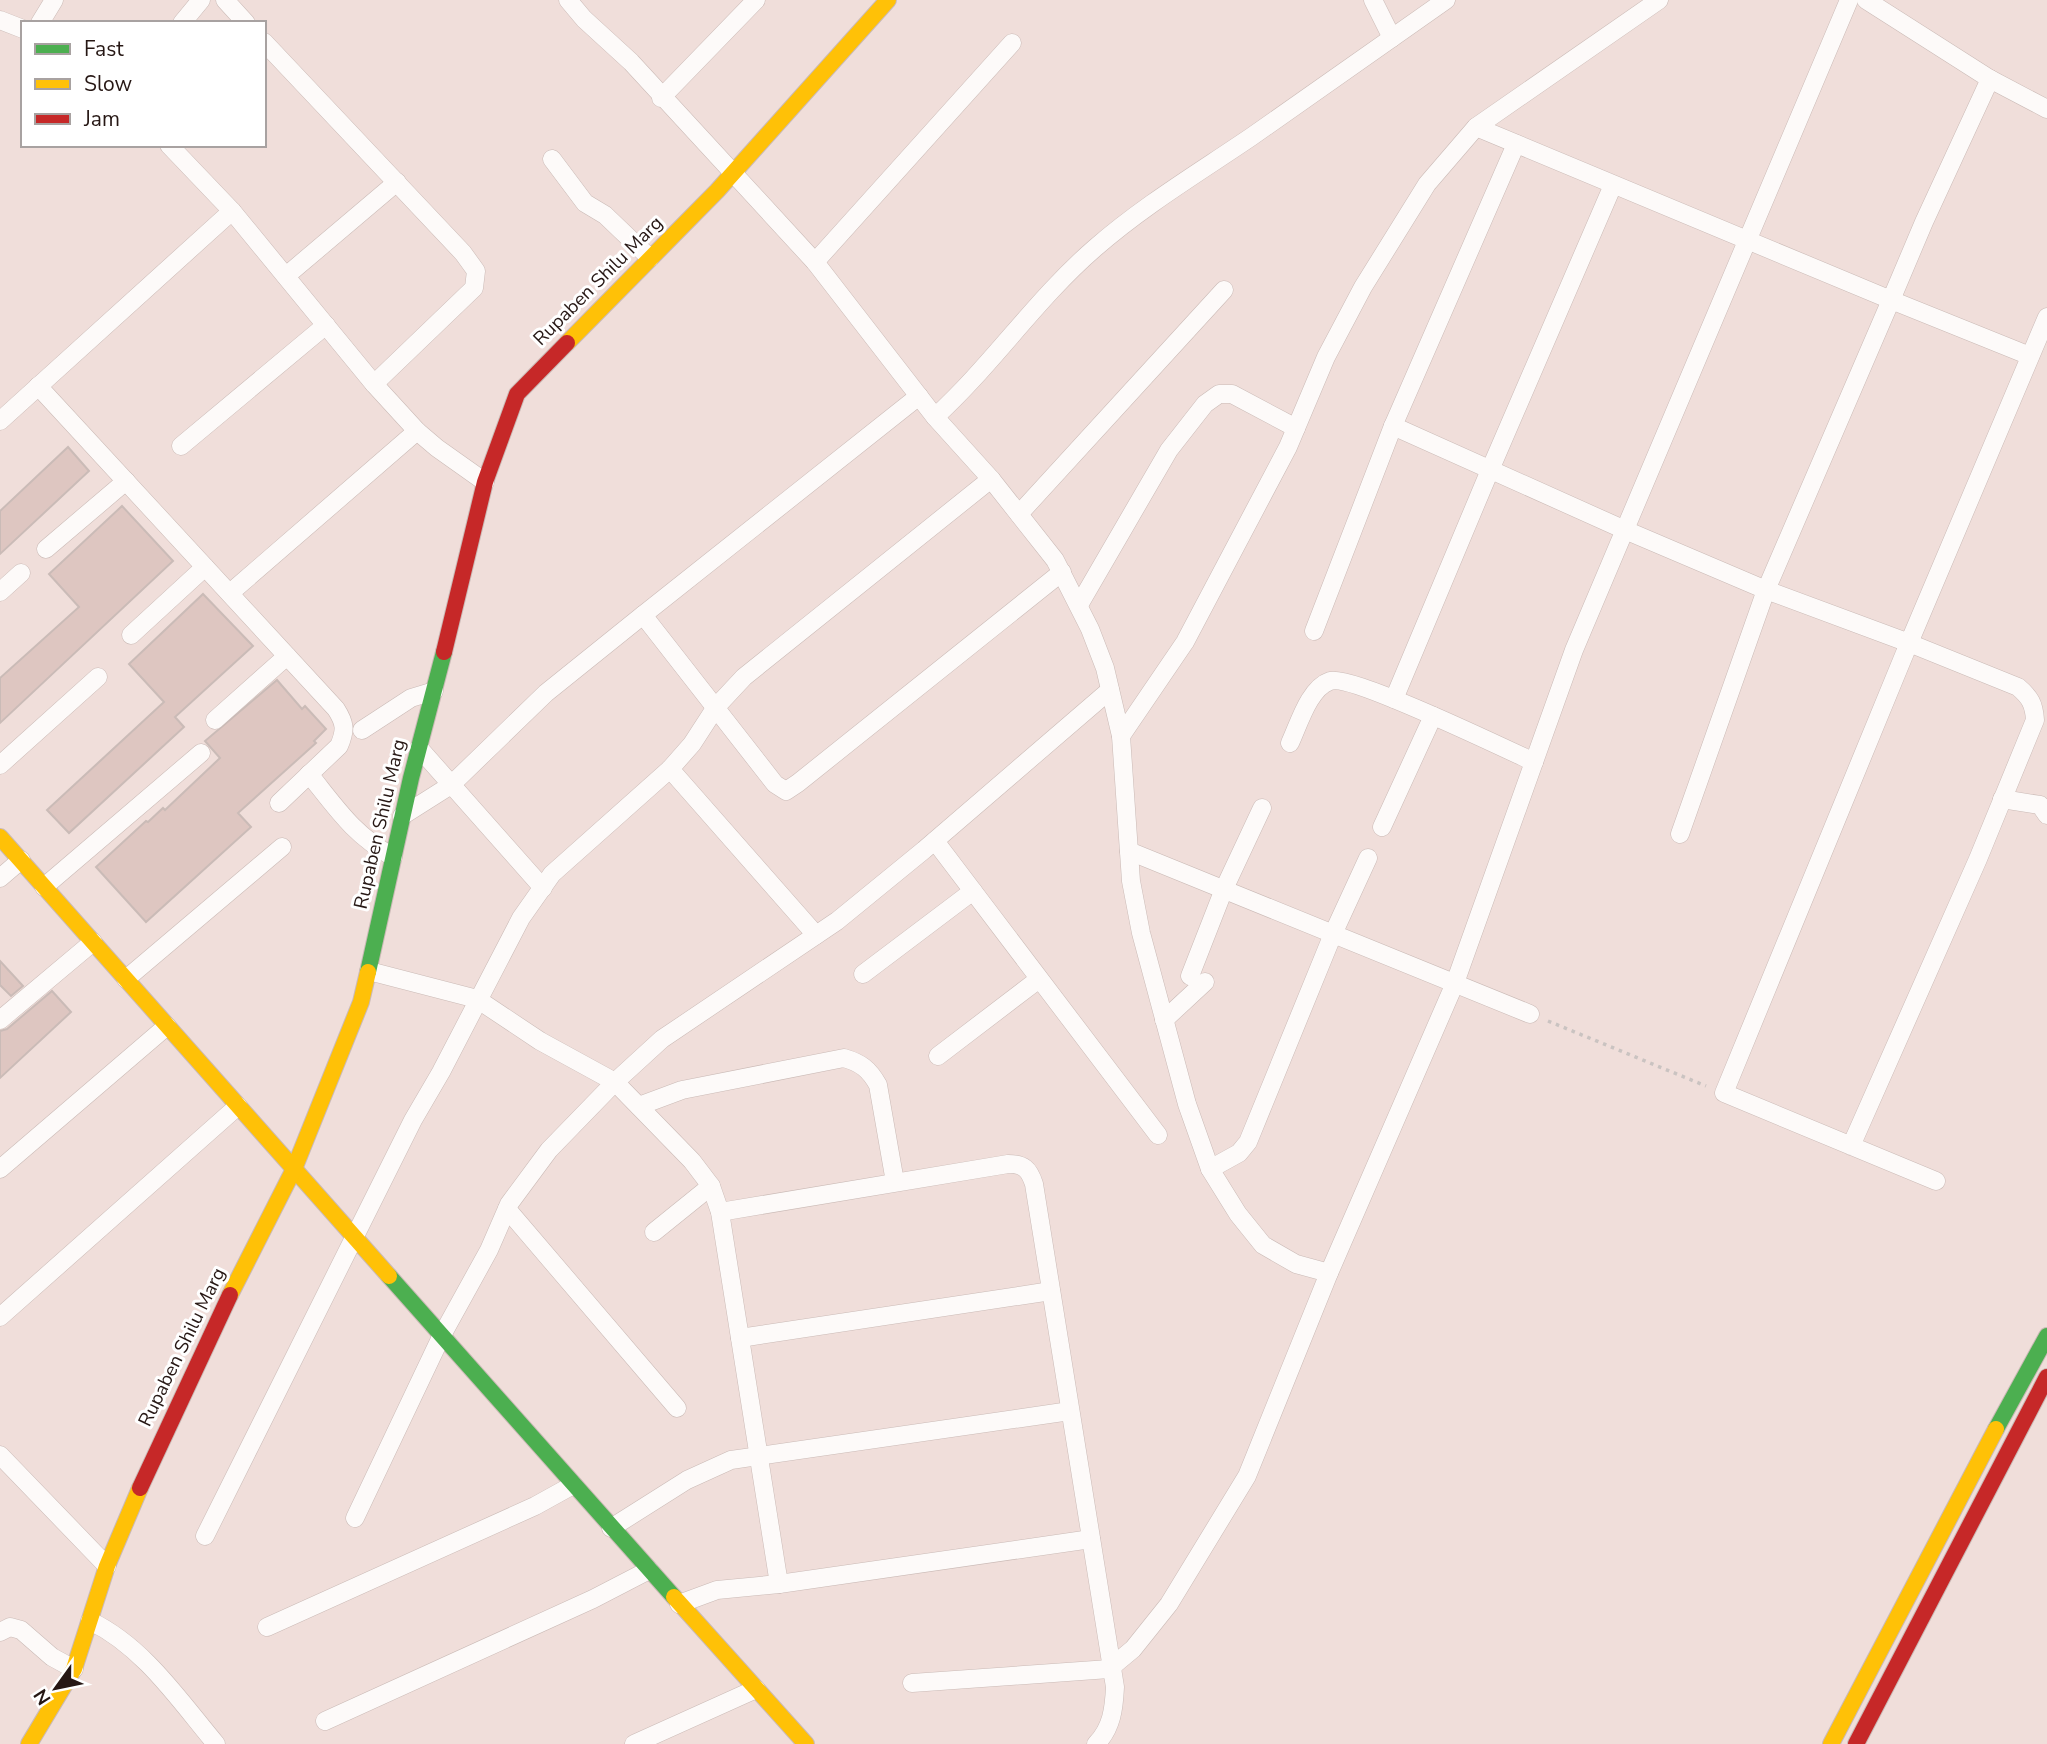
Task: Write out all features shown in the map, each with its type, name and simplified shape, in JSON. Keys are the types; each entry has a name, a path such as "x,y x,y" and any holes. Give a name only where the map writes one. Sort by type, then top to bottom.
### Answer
{"street":[{"path":"41,21 54,0"},
{"path":"184,21 201,0"},
{"path":"225,0 244,21"},
{"path":"568,0 584,19 631,62 661,98 815,262 935,417 991,479 1062,572 1090,629 1110,690 1121,736 1131,881 1141,933 1187,1104 1210,1169 1238,1214 1263,1245 1296,1264 1329,1273"},
{"path":"661,98 756,0"},
{"name":"Rupaben Shilu Marg","path":"29,1744 74,1670 107,1566 155,1452 294,1169 362,1002 402,816 485,482 517,394 734,173 888,0"},
{"path":"1373,0 1392,38"},
{"path":"935,417 978,376 1032,310 1077,264 1126,222 1446,0"},
{"path":"1121,736 1185,642 1296,428 1326,357 1363,287 1427,184 1476,127 1659,0"},
{"path":"912,1683 1109,1669 1133,1649 1169,1604 1247,1476 1329,1273 1455,983 1574,650 1849,0"},
{"path":"1866,0 1990,79 2047,109"},
{"path":"0,20 21,28"},
{"path":"815,262 1012,43"},
{"path":"266,44 397,181 463,253 476,271 474,288 374,384"},
{"path":"1680,834 1766,590 1924,222 1990,79"},
{"path":"1476,127 1745,241 2030,356"},
{"path":"1314,631 1393,426 1516,144"},
{"path":"171,147 232,211 374,384 417,430 437,448 485,482"},
{"path":"552,159 584,203 605,215 650,258"},
{"path":"286,276 397,181"},
{"path":"1394,699 1613,185"},
{"path":"0,421 232,211"},
{"path":"1019,514 1224,290"},
{"path":"1936,1181 1724,1093 1909,643 2047,317"},
{"path":"181,446 326,325"},
{"path":"38,386 336,709 345,722 345,734 339,746 279,803"},
{"path":"1079,606 1169,450 1205,404 1219,394 1232,394 1296,428"},
{"path":"402,816 451,785 546,693 919,396"},
{"path":"1393,426 1766,590 2018,687 2029,697 2035,709 2035,720 1851,1146"},
{"path":"230,593 417,430"},
{"path":"205,1536 354,1236 477,999 521,918 552,874 670,769 692,744 716,707 744,677 991,479"},
{"path":"46,549 126,481"},
{"path":"131,635 205,567"},
{"path":"643,615 775,784 786,791 1062,572"},
{"path":"0,592 21,573"},
{"path":"215,720 287,656"},
{"path":"0,765 98,677"},
{"path":"1290,743 1313,697 1322,685 1333,679 1347,681 1394,699 1534,762"},
{"path":"355,1517 440,1337 489,1250 507,1209 549,1150 615,1082 662,1039 837,922 1110,690"},
{"path":"362,730 411,698 434,691"},
{"path":"1382,827 1433,716"},
{"path":"419,748 543,888"},
{"path":"44,887 201,753"},
{"path":"670,769 816,935"},
{"path":"309,774 354,830 393,857"},
{"path":"2002,799 2039,805 2047,816"},
{"path":"1164,1020 1197,979 1224,889 1262,808"},
{"path":"0,837 354,1236 440,1337 806,1744"},
{"path":"935,841 1157,1135"},
{"path":"126,979 282,846"},
{"path":"1129,850 1530,1014"},
{"path":"1210,1169 1239,1153 1248,1142 1333,934 1368,858"},
{"path":"0,878 20,860"},
{"path":"863,974 973,891"},
{"path":"0,1020 93,942"},
{"path":"369,971 477,999 540,1041 615,1082 692,1161 711,1186 719,1212 779,1584"},
{"path":"938,1056 1039,979"},
{"path":"0,1169 167,1026"},
{"path":"639,1106 682,1090 844,1058 861,1063 878,1085 895,1182"},
{"path":"0,1317 238,1106"},
{"path":"719,1212 1007,1164 1021,1164 1030,1172 1115,1686 1113,1715 1096,1744"},
{"path":"654,1232 711,1186"},
{"path":"507,1209 677,1408"},
{"path":"740,1338 1051,1291"},
{"path":"1831,1744 1951,1512 2047,1336"},
{"path":"1856,1744 2047,1377"},
{"path":"611,1528 707,1470 731,1460 1070,1411"},
{"path":"0,1455 107,1566"},
{"path":"267,1627 535,1506 573,1485"},
{"path":"679,1604 716,1590 779,1584 1091,1539"},
{"path":"325,1721 593,1599 649,1570"},
{"path":"90,1621 123,1640 216,1744"},
{"path":"0,1632 10,1627 21,1630 52,1657 74,1670"},
{"path":"634,1744 756,1689"}],"path":[{"path":"1530,1014 1724,1093"}],"building":[{"path":"68,447 89,471 0,554 0,511"},
{"path":"122,506 173,561 0,723 0,678 79,607 49,574"},
{"path":"203,594 253,646 175,717 184,727 69,833 47,810 164,702 129,664"},
{"path":"277,680 302,709 305,706 326,729 314,741 316,743 238,813 251,827 146,922 96,867 146,821 163,808 165,810 220,758 205,741"},
{"path":"0,961 23,986 11,996 0,985"},
{"path":"52,991 71,1012 0,1078 0,1031 7,1029"}],"traffic: fast":[{"path":"368,972 411,778 444,652"},
{"path":"389,1276 674,1597"},
{"path":"1996,1429 2047,1336"}],"traffic: slow":[{"path":"567,343 717,191 888,0"},
{"path":"0,837 389,1276"},
{"path":"230,1295 294,1169 361,1002 368,972"},
{"path":"1831,1744 1996,1429"},
{"path":"29,1744 74,1669 107,1566 140,1488"},
{"path":"674,1597 806,1744"}],"traffic: jam":[{"path":"444,652 485,482 517,394 567,343"},
{"path":"140,1488 230,1295"},
{"path":"1856,1744 2047,1377"}]}
